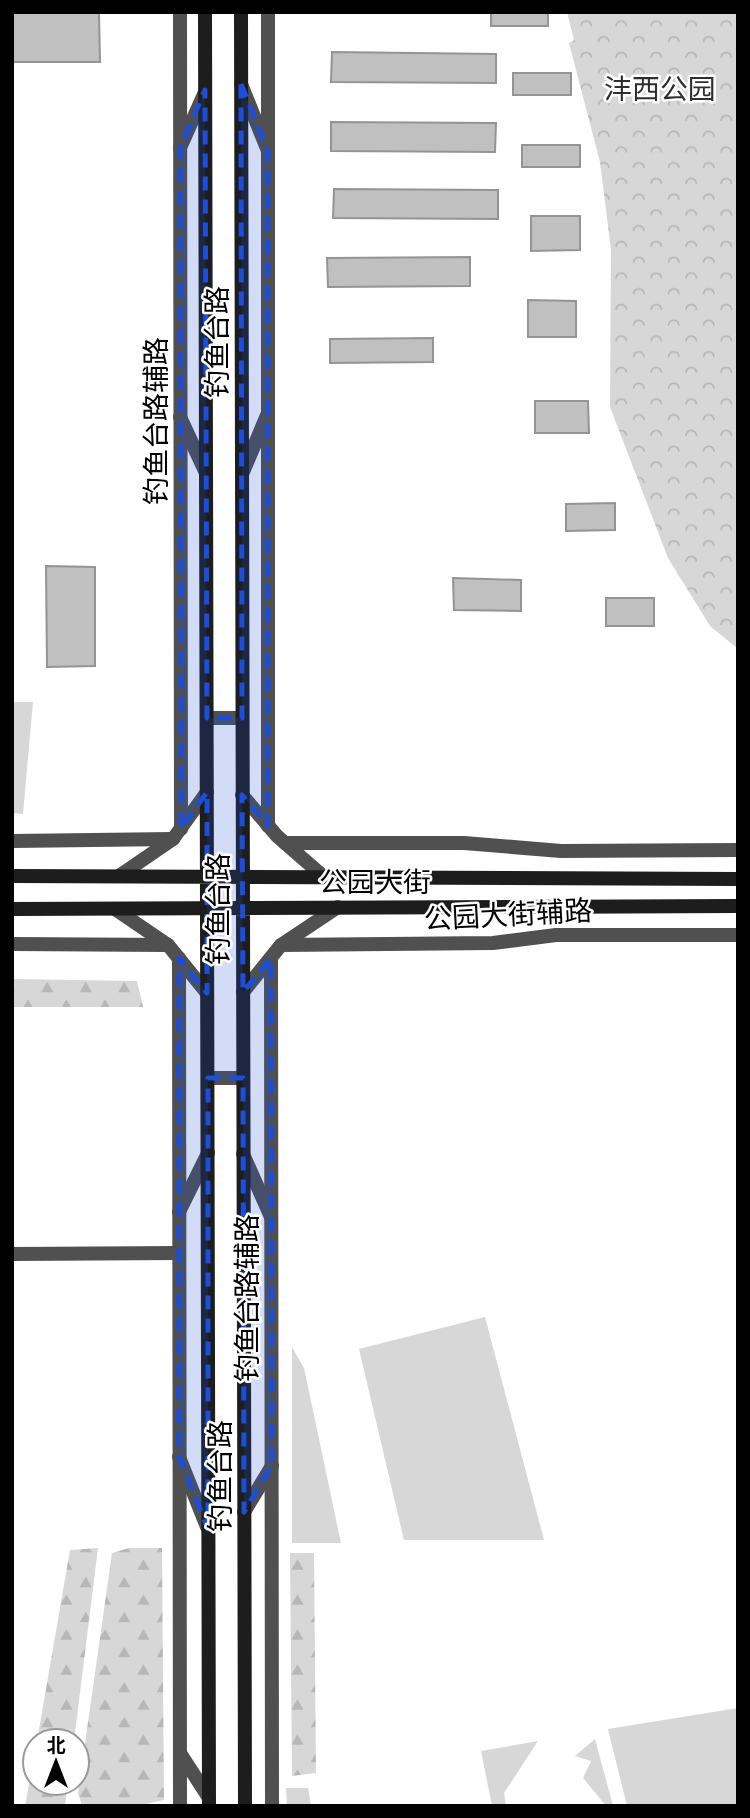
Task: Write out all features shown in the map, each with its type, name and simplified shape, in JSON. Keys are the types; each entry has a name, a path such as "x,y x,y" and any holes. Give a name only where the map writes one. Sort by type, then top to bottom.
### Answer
{"main road":[{"name":"钓鱼台路","path":"205,12 209,1802"},
{"name":"钓鱼台路","path":"241,12 245,1806"},
{"name":"公园大街","path":"12,876 738,879"},
{"name":"公园大街","path":"12,909 738,906"}],"street":[{"name":"钓鱼台路辅路","path":"177,834 180,12"},
{"path":"268,12 268,826"},
{"path":"241,84 268,151"},
{"path":"180,148 205,90"},
{"path":"242,474 268,413"},
{"path":"180,416 206,473"},
{"path":"206,718 242,718"},
{"path":"119,876 177,834 207,792"},
{"path":"242,795 285,844 324,877"},
{"path":"12,841 177,834"},
{"path":"285,844 464,843 561,851 738,850"},
{"path":"243,992 281,945 338,906"},
{"path":"116,909 168,944 207,993"},
{"name":"公园大街辅路","path":"281,945 493,943 556,935 738,934"},
{"path":"12,944 168,944"},
{"path":"179,958 180,1806"},
{"name":"钓鱼台路辅路","path":"271,958 272,1806"},
{"path":"208,1078 243,1078"},
{"path":"179,1212 208,1153"},
{"path":"243,1154 271,1217"},
{"path":"12,1254 179,1253"},
{"path":"179,1457 208,1529"},
{"path":"244,1512 272,1466"},
{"path":"180,1753 209,1802"}],"highlighted area":[{"path":"241,84 268,151 268,826 242,795 243,992 271,958 272,1466 244,1512 243,1078 208,1078 208,1529 179,1457 179,958 207,993 207,792 181,829 180,148 205,90 207,718 242,718"}],"green space":[{"name":"沣西公园","path":"567,12 738,12 738,649 710,626 668,558 610,407 611,250 600,162 569,43 574,40"},
{"path":"12,702 33,702 23,814 12,813"},
{"path":"12,979 137,981 143,1007 12,1007"},
{"path":"485,1317 544,1540 404,1540 359,1349"},
{"path":"292,1347 304,1368 341,1543 292,1543"},
{"path":"98,1548 76,1727 39,1727 70,1550"},
{"path":"129,1548 162,1548 164,1800 137,1806 82,1806 79,1797 91,1797 91,1727 87,1727 112,1553"},
{"path":"290,1553 314,1553 316,1773 292,1776"},
{"path":"738,1708 738,1806 627,1806 608,1729"},
{"path":"595,1739 613,1806 606,1806 583,1778 591,1761 575,1756"},
{"path":"538,1741 504,1793 506,1806 492,1806 481,1751"},
{"path":"286,1788 308,1788 311,1806 287,1806"},
{"path":"27,1797 66,1797 65,1806 25,1806"}],"building":[{"path":"12,12 99,12 100,62 12,62"},
{"path":"491,12 548,12 548,26 491,26"},
{"path":"332,52 496,54 496,83 331,82"},
{"path":"513,73 571,73 571,95 513,95"},
{"path":"331,122 496,123 495,152 331,151"},
{"path":"522,145 580,145 580,167 522,167"},
{"path":"334,189 498,190 498,219 333,218"},
{"path":"531,216 580,216 580,250 531,251"},
{"path":"470,257 470,286 328,287 327,258"},
{"path":"528,300 576,301 576,337 528,337"},
{"path":"433,338 433,362 330,363 330,339"},
{"path":"535,401 588,401 589,433 535,433"},
{"path":"615,503 615,530 566,531 566,504"},
{"path":"46,566 95,567 95,666 47,667"},
{"path":"453,578 521,580 521,611 454,610"},
{"path":"606,598 654,598 654,626 606,626"}]}
